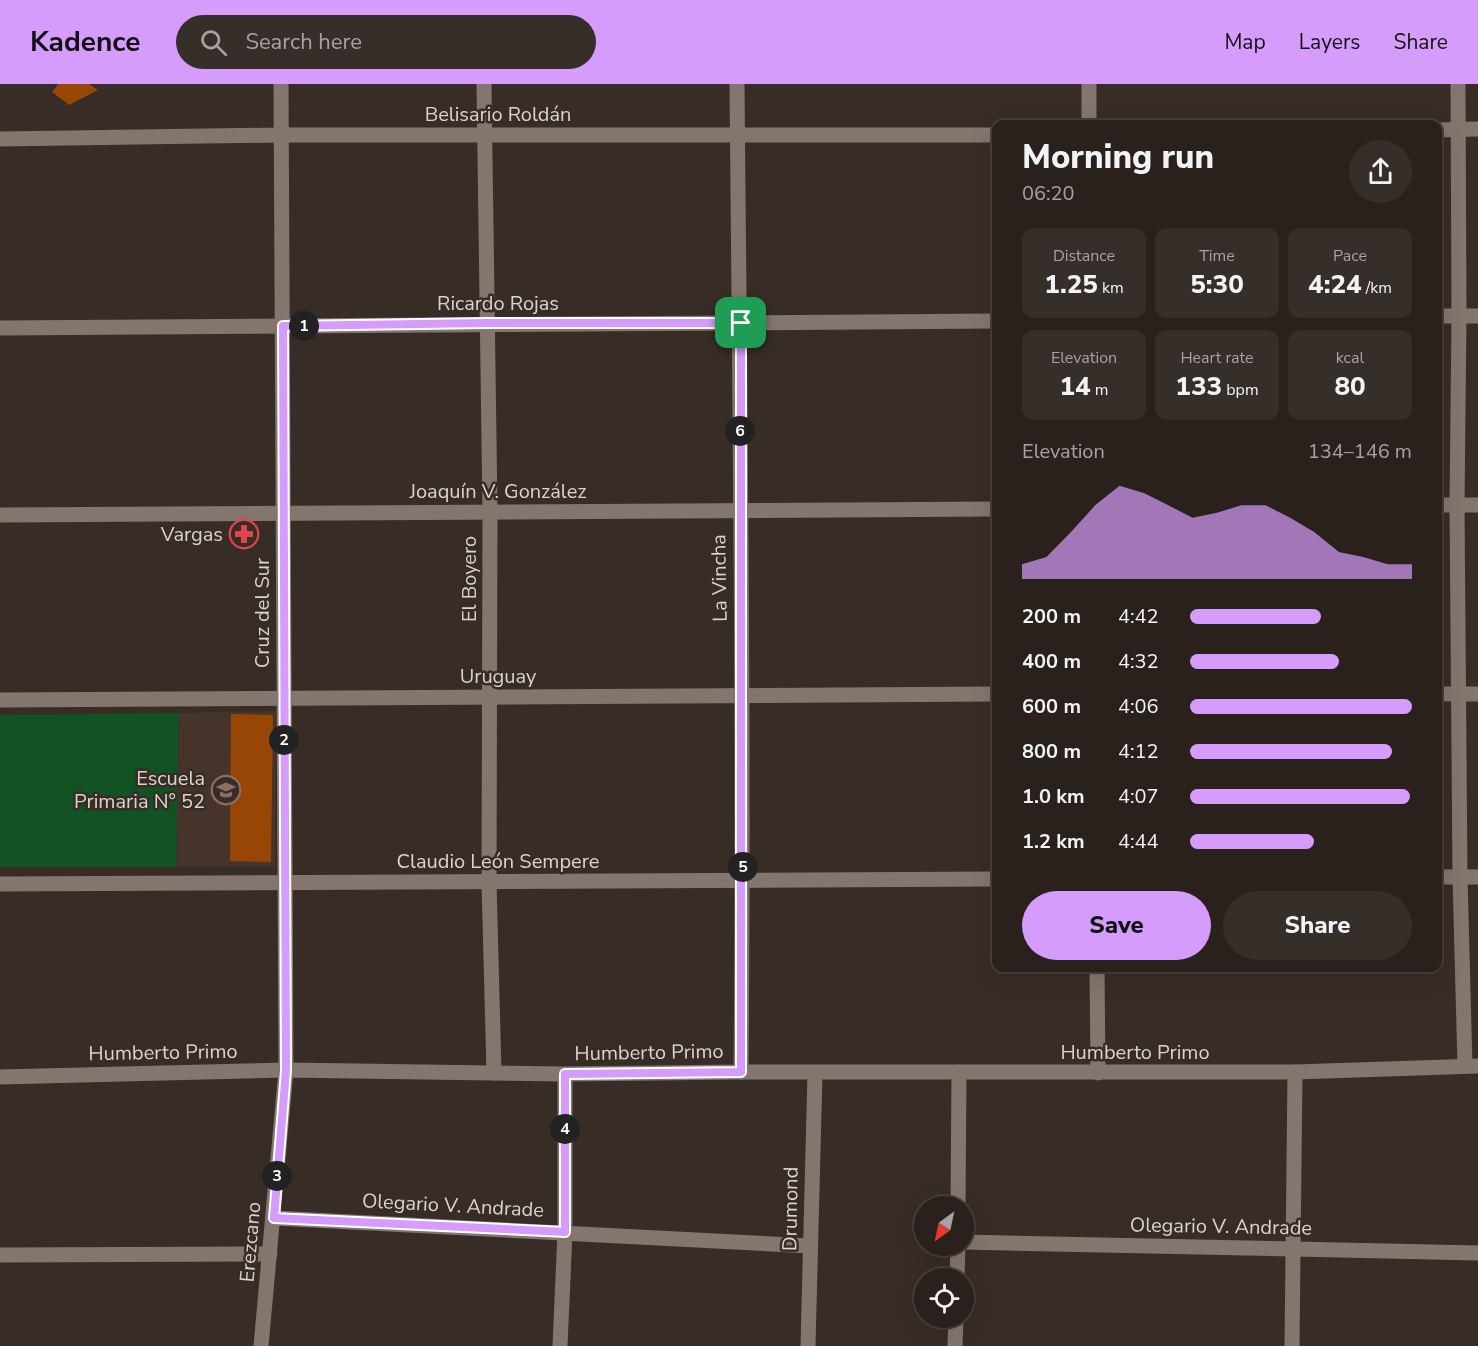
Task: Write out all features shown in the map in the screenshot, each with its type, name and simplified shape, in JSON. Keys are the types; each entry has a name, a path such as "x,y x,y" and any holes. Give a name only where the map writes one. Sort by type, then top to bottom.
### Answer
{"street":[{"name":"Cruz del Sur","path":"281,84 286,1070"},
{"name":"El Boyero","path":"484,84 490,512 489,882 494,1073"},
{"name":"La Vincha","path":"737,84 741,323 739,511 743,880 741,1072"},
{"path":"1089,84 1089,120"},
{"path":"1458,84 1457,505 1460,877 1471,1066"},
{"path":"1442,130 1478,129"},
{"name":"Belisario Roldán","path":"0,139 281,135 992,135"},
{"path":"1442,316 1478,316"},
{"name":"Ricardo Rojas","path":"0,328 992,321"},
{"path":"1442,505 1478,505"},
{"name":"Joaquín V. González","path":"0,515 992,509"},
{"name":"Uruguay","path":"0,700 992,694"},
{"path":"1442,694 1478,694"},
{"path":"1442,877 1478,876"},
{"name":"Claudio León Sempere","path":"0,884 992,879"},
{"path":"1097,972 1098,1073"},
{"name":"Humberto Primo","path":"0,1077 286,1070 565,1074 1098,1073 1295,1072 1471,1066"},
{"name":"Erezcano","path":"261,1346 286,1070"},
{"path":"958,1196 959,1072"},
{"path":"1292,1346 1295,1072"},
{"name":"Drumond","path":"808,1346 814,1073"},
{"path":"560,1346 565,1232 565,1074"},
{"name":"Olegario V. Andrade","path":"274,1218 810,1246"},
{"name":"Olegario V. Andrade","path":"974,1242 1478,1252"},
{"path":"0,1255 270,1254"},
{"path":"955,1346 956,1328"}],"shaded area":[{"name":"Escuela Primaria N° 52","path":"276,711 275,866 176,867 179,713"}],"green space":[{"path":"179,713 176,867 0,867 0,715"}],"building":[{"path":"58,84 89,84 98,90 69,105 52,92"},
{"path":"231,714 273,715 271,862 230,861"}],"place":[{"name":"Vargas","path":"244,534"},
{"name":"Escuela Primaria N° 52","path":"226,790"}],"route":[{"path":"741,323 739,511 743,880 741,1072 565,1074 565,1232 274,1218 286,1070 283,326 741,323"}]}
